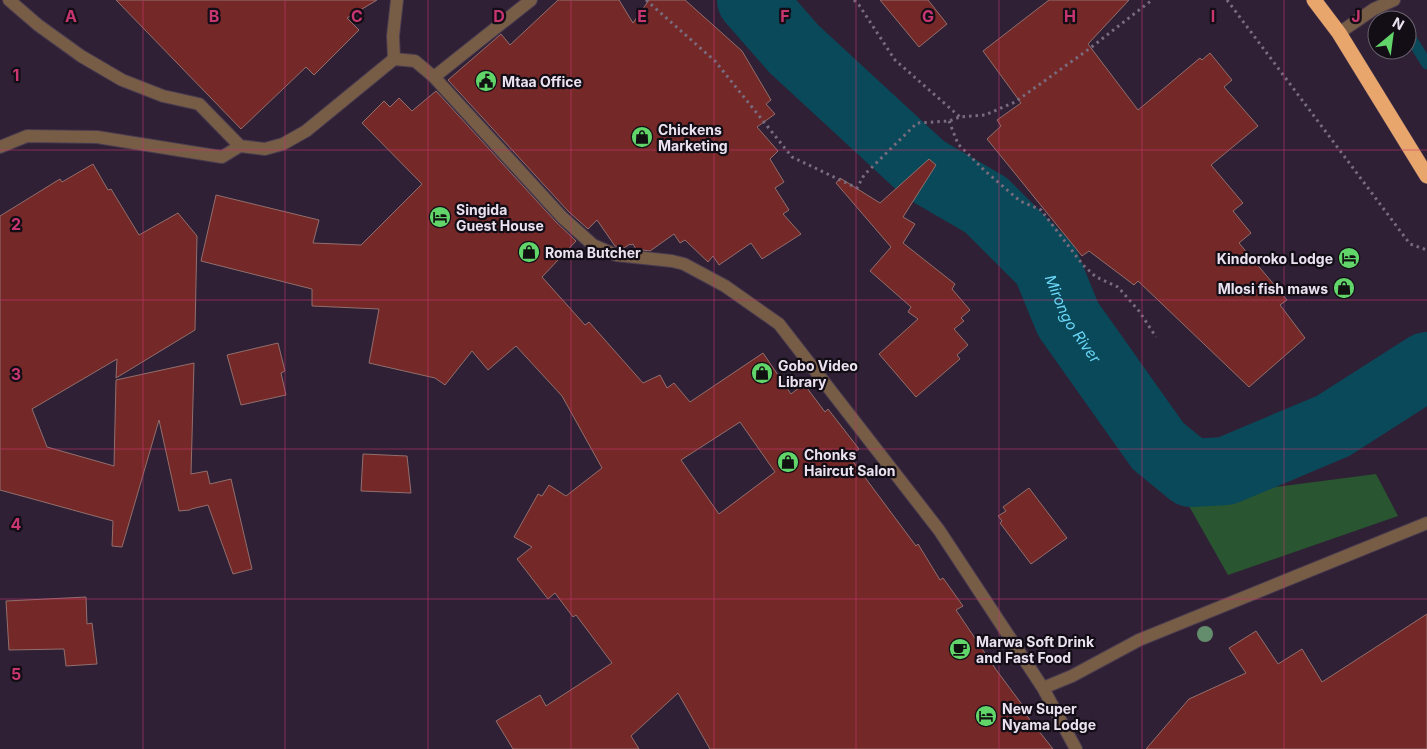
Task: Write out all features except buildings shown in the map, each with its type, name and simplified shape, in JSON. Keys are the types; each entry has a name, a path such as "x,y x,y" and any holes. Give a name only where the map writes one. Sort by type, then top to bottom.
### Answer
{"highway":[{"path":"1314,0 1339,33 1427,176"}],"street":[{"path":"9,0 38,25 81,56 122,80 163,96 198,104 240,146 265,149 282,144 306,131 394,59 415,61 434,78 562,217 594,245 616,256 672,261 684,264 725,286 780,324 939,530 1043,688 1076,749"},
{"path":"394,59 393,36 397,0"},
{"path":"434,78 531,0"},
{"path":"1339,33 1374,8 1394,0"},
{"path":"0,147 27,136 97,136 222,157 240,146"},
{"path":"1043,688 1072,676 1139,640 1427,523"}],"path":[{"path":"646,0 715,61 792,157 857,188 864,175 917,123 949,121 960,117 985,115 1015,102 1089,50 1152,0"},
{"path":"854,0 895,60 960,117"},
{"path":"1227,0 1326,129 1410,244 1427,250"},
{"path":"949,121 958,144 984,170 1020,201 1041,210 1083,265 1096,277 1118,288 1139,311 1156,337"}],"green space":[{"path":"1376,474 1398,516 1228,575 1185,499"}],"waterway":[{"name":"Mirongo River","path":"751,0 794,49 924,169 986,205 1046,265 1068,319 1158,446 1191,473 1226,471 1333,426 1427,366"},
{"path":"1417,48 1427,64"}],"place":[{"name":"Mtaa Office","path":"486,81"},
{"name":"Chickens Marketing","path":"642,137"},
{"name":"Singida Guest House","path":"440,217"},
{"name":"Roma Butcher","path":"529,252"},
{"name":"Kindoroko Lodge","path":"1349,258"},
{"name":"Mlosi fish maws","path":"1344,288"},
{"name":"Gobo Video Library","path":"762,373"},
{"name":"Chonks Haircut Salon","path":"788,462"},
{"name":"Marwa Soft Drink and Fast Food","path":"960,649"},
{"name":"New Super Nyama Lodge","path":"986,716"}]}
